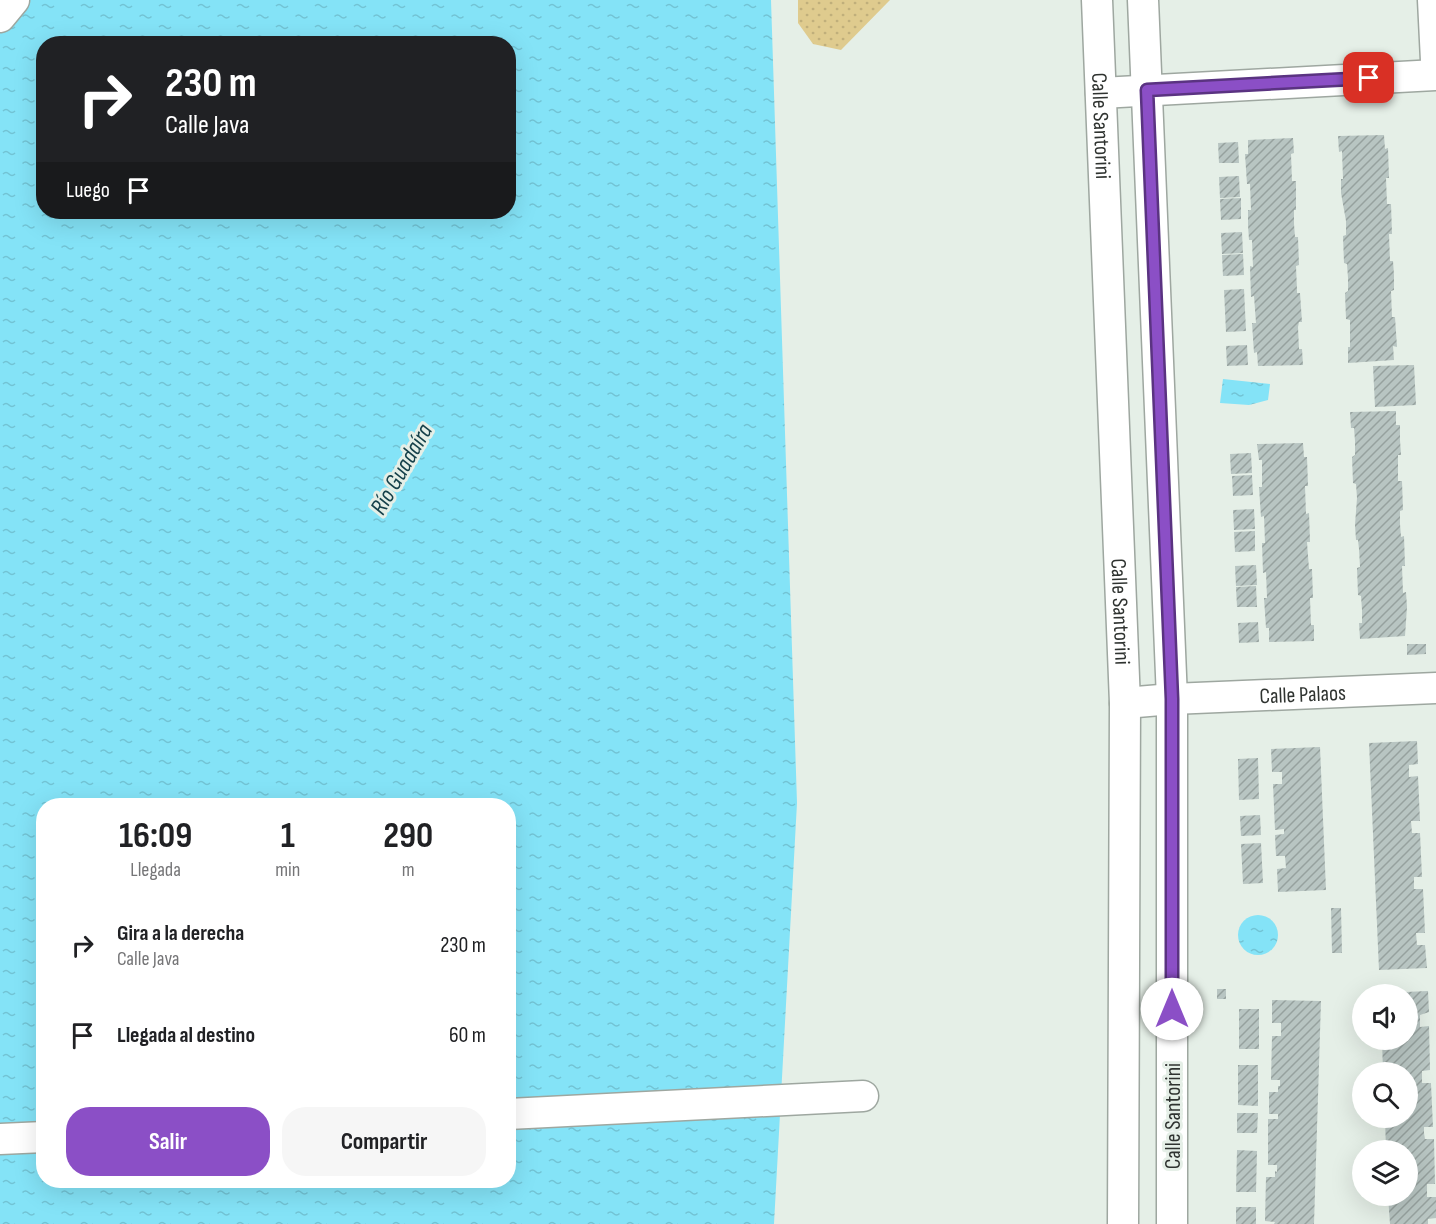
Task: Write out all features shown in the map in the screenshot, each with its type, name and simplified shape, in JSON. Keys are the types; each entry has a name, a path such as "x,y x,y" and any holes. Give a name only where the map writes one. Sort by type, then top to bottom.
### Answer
{"street":[{"path":"0,17 14,0"},
{"name":"Calle Santorini","path":"1097,0 1125,703 1123,1224"},
{"name":"Calle Santorini","path":"1143,0 1172,699 1172,1224"},
{"path":"1433,0 1436,61"},
{"path":"1101,93 1436,75"},
{"name":"Calle Palaos","path":"1125,703 1436,688"},
{"path":"516,1114 863,1096"},
{"path":"0,1139 36,1137"}],"shaded area":[{"path":"798,0 890,0 841,50 813,44 798,23"}],"water":[{"name":"Río Guadaíra","path":"0,0 771,0 797,803 774,1224 0,1224"},
{"path":"1223,379 1270,384 1268,400 1249,405 1220,403"},
{"path":"1258,915 1272,921 1278,935 1272,949 1258,955 1244,949 1238,935 1244,921"}],"building":[{"path":"1384,135 1385,149 1388,148 1387,204 1391,204 1390,261 1393,261 1394,275 1394,290 1391,291 1392,317 1395,317 1397,347 1393,346 1394,360 1348,363 1350,320 1346,319 1345,293 1348,291 1348,278 1347,264 1344,263 1343,236 1346,235 1346,221 1341,193 1342,151 1339,152 1338,136"},
{"path":"1293,138 1292,181 1296,181 1294,224 1295,237 1298,237 1299,265 1296,266 1297,293 1300,293 1302,322 1299,322 1298,327 1299,349 1302,349 1303,365 1258,366 1257,352 1254,353 1252,323 1256,323 1254,296 1251,297 1252,240 1249,240 1248,225 1248,210 1251,210 1250,184 1247,184 1245,154 1248,154 1248,140"},
{"path":"1238,142 1239,163 1219,163 1218,143"},
{"path":"1239,176 1240,197 1220,198 1219,177"},
{"path":"1241,198 1241,219 1221,220 1220,199"},
{"path":"1242,232 1243,253 1222,254 1221,233"},
{"path":"1243,254 1244,275 1223,276 1222,255"},
{"path":"1244,289 1246,331 1226,332 1224,290"},
{"path":"1247,345 1248,365 1227,366 1226,346"},
{"path":"1414,365 1416,405 1375,407 1373,366"},
{"path":"1396,411 1396,425 1400,425 1401,455 1398,455 1398,481 1402,481 1403,510 1400,511 1400,524 1401,537 1404,536 1405,566 1402,566 1403,593 1406,592 1407,607 1405,636 1360,639 1359,623 1362,623 1362,610 1361,596 1358,595 1357,568 1360,567 1355,525 1357,498 1356,484 1353,483 1352,457 1355,455 1355,441 1350,412"},
{"path":"1303,443 1304,457 1307,457 1308,486 1305,486 1310,542 1307,542 1309,569 1312,569 1313,598 1310,598 1314,641 1269,642 1264,598 1267,598 1266,572 1263,573 1264,516 1261,517 1259,487 1262,487 1262,460 1259,460 1257,444"},
{"path":"1251,453 1252,473 1231,474 1230,454"},
{"path":"1252,475 1253,495 1233,496 1232,476"},
{"path":"1254,509 1255,529 1234,530 1233,510"},
{"path":"1255,531 1255,551 1235,552 1234,532"},
{"path":"1256,565 1257,585 1236,586 1235,566"},
{"path":"1256,586 1257,607 1237,607 1236,587"},
{"path":"1258,622 1259,642 1239,643 1238,623"},
{"path":"1407,644 1426,644 1426,654 1407,655"},
{"path":"1417,741 1418,764 1409,765 1409,777 1418,776 1420,821 1411,821 1412,833 1420,833 1422,877 1414,877 1414,889 1423,889 1425,933 1416,933 1417,945 1425,945 1427,968 1379,970 1369,743"},
{"path":"1320,747 1326,890 1278,892 1277,869 1286,868 1285,856 1276,856 1275,835 1284,834 1284,829 1275,830 1273,784 1282,784 1282,772 1272,772 1271,749"},
{"path":"1258,758 1259,799 1239,800 1238,759"},
{"path":"1260,815 1261,835 1241,836 1240,816"},
{"path":"1261,843 1263,883 1243,884 1241,844"},
{"path":"1331,908 1341,908 1342,953 1332,953"},
{"path":"1217,989 1226,989 1226,999 1217,999"},
{"path":"1418,991 1428,991 1429,1012 1420,1015 1420,1027 1429,1026 1430,1070 1422,1071 1422,1083 1431,1083 1433,1127 1424,1127 1424,1133 1425,1139 1434,1139 1435,1184 1427,1184 1427,1197 1436,1197 1436,1218 1428,1219 1428,1224 1390,1224 1389,1206 1418,1206 1418,1140 1386,1140 1385,1128 1418,1128 1418,1062 1383,1062 1382,1050 1418,1050"},
{"path":"1272,1000 1321,1001 1314,1224 1274,1224 1275,1222 1265,1221 1266,1177 1275,1177 1275,1171 1277,1172 1277,1165 1268,1165 1268,1119 1278,1119 1278,1114 1269,1114 1269,1092 1278,1092 1278,1086 1280,1086 1280,1080 1271,1080 1272,1036 1281,1036 1281,1023 1272,1023"},
{"path":"1239,1009 1259,1009 1259,1049 1239,1049"},
{"path":"1238,1065 1258,1065 1258,1106 1238,1105"},
{"path":"1237,1113 1258,1113 1257,1133 1237,1133"},
{"path":"1237,1150 1257,1151 1256,1192 1236,1192"},
{"path":"1236,1207 1256,1207 1256,1224 1236,1224"}],"route":[{"path":"1172,1009 1172,699 1147,90 1369,78"}]}
